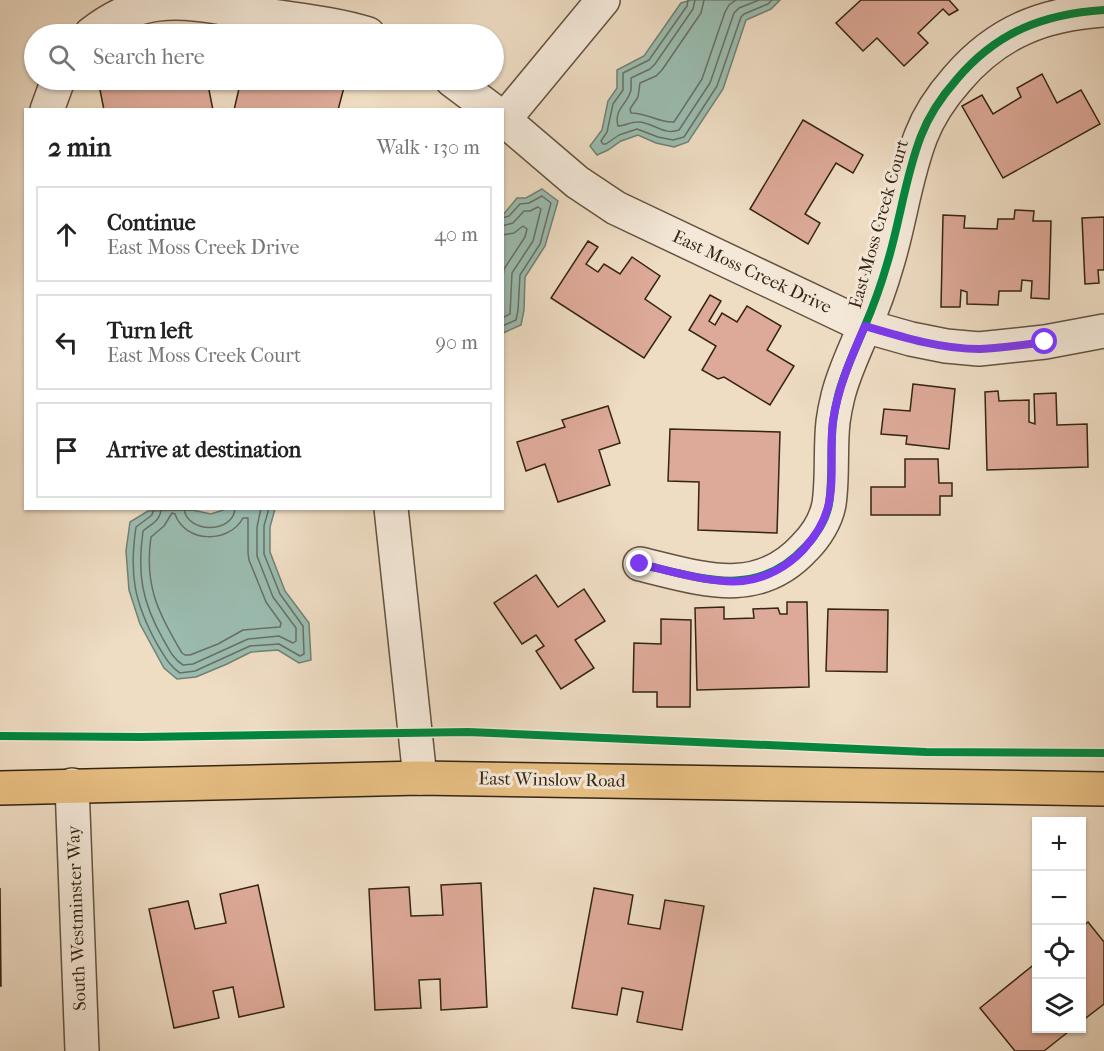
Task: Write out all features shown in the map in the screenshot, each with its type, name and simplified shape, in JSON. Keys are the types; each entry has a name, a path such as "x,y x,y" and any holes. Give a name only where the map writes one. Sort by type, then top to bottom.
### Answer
{"main road":[{"name":"East Winslow Road","path":"0,788 420,778 1104,789"}],"street":[{"path":"504,112 603,0"},
{"path":"105,24 129,12 156,4 183,2 324,24"},
{"name":"East Moss Creek Court","path":"640,564 695,577 743,581 762,577 780,568 798,556 811,541 822,523 828,506 833,422 839,394 888,264 921,134 938,102 982,53 1011,34 1044,20 1074,12 1104,10"},
{"path":"48,108 54,90"},
{"name":"East Moss Creek Drive","path":"465,90 488,108"},
{"name":"East Moss Creek Drive","path":"504,120 577,182 616,208 865,326 911,339 946,346 979,349 1045,342 1104,331"},
{"path":"391,510 420,778"},
{"name":"South Westminster Way","path":"72,785 82,1051"}],"water":[{"path":"691,0 780,0 771,9 746,20 723,89 688,142 674,147 656,143 638,135 621,141 597,155 590,146 602,130 608,101 617,88 617,70 644,56 681,3"},
{"path":"542,189 558,201 545,246 525,277 521,325 504,333 504,214 517,198 526,198"},
{"path":"192,510 211,514 223,510 275,510 270,527 270,552 285,591 309,623 311,660 299,663 278,650 251,652 196,677 177,679 164,668 140,624 129,590 126,551 130,522 148,511"}],"building":[{"path":"861,0 949,0 958,10 949,15 943,9 918,33 928,43 904,66 877,38 863,51 836,23"},
{"path":"1042,74 1057,103 1081,90 1100,124 1003,178 962,106 982,95 993,114 1021,97 1017,88"},
{"path":"100,90 209,90 213,108 104,108"},
{"path":"239,90 343,90 339,108 234,108"},
{"path":"803,120 863,155 853,173 836,163 805,214 820,223 808,244 750,209"},
{"path":"1015,210 1034,211 1033,221 1051,221 1049,299 1031,298 1032,281 1022,280 1021,291 999,291 998,305 967,304 967,292 961,290 960,307 941,307 943,215 965,216 964,228 997,229 998,219 1014,219"},
{"path":"1104,217 1104,270 1098,270 1099,283 1085,284 1082,218"},
{"path":"588,241 598,247 586,264 598,272 604,264 620,274 632,257 660,276 645,299 671,317 644,358 551,298"},
{"path":"710,295 721,301 709,321 715,325 722,313 737,322 747,306 781,326 767,350 794,366 770,405 724,377 718,379 702,370 716,346 689,330"},
{"path":"913,384 955,389 949,449 906,444 907,436 881,434 884,409 910,411"},
{"path":"998,391 999,401 1029,400 1029,422 1035,424 1034,394 1056,393 1057,425 1087,424 1088,467 987,470 985,392"},
{"path":"608,406 620,443 599,450 610,485 558,502 545,464 526,471 517,442 565,427 562,420"},
{"path":"670,429 780,432 777,533 698,530 699,482 668,481"},
{"path":"905,459 938,459 939,483 952,483 952,496 940,496 940,515 871,515 871,487 905,487"},
{"path":"536,575 558,607 584,589 605,621 575,640 594,668 561,689 536,651 544,646 536,635 522,644 494,603"},
{"path":"787,602 807,602 809,687 697,690 695,608 724,607 724,619 754,618 753,609 778,608 780,614 787,614"},
{"path":"828,609 888,610 887,672 826,671"},
{"path":"661,619 691,620 690,707 657,707 657,692 633,692 634,643 661,644"},
{"path":"481,883 487,1007 441,1010 440,979 419,980 421,1008 375,1010 369,889 409,887 411,916 443,915 441,885"},
{"path":"258,885 284,1007 239,1017 233,987 213,991 219,1018 174,1028 149,909 188,901 195,929 226,923 220,894"},
{"path":"0,888 1,986 0,986"},
{"path":"594,888 633,895 628,924 660,929 665,900 704,906 682,1030 637,1022 643,992 622,988 617,1015 572,1008"},
{"path":"1088,922 1104,942 1104,1004 1086,1018 1086,925"},
{"path":"1032,966 1032,1033 1067,1033 1044,1051 1015,1051 980,1008"}],"cycle path":[{"path":"640,564 706,579 727,581 748,579 767,574 787,564 809,543 817,533 828,510 833,422 840,387 871,312 892,248 915,152 932,113 951,85 972,63 1005,38 1041,21 1082,12 1104,10"},
{"path":"0,736 141,737 468,732 926,752 1104,753"}],"route":[{"path":"640,564 695,577 743,581 762,577 798,556 822,523 828,506 833,422 850,361 865,326 911,339 946,346 979,349 1045,342"}]}
